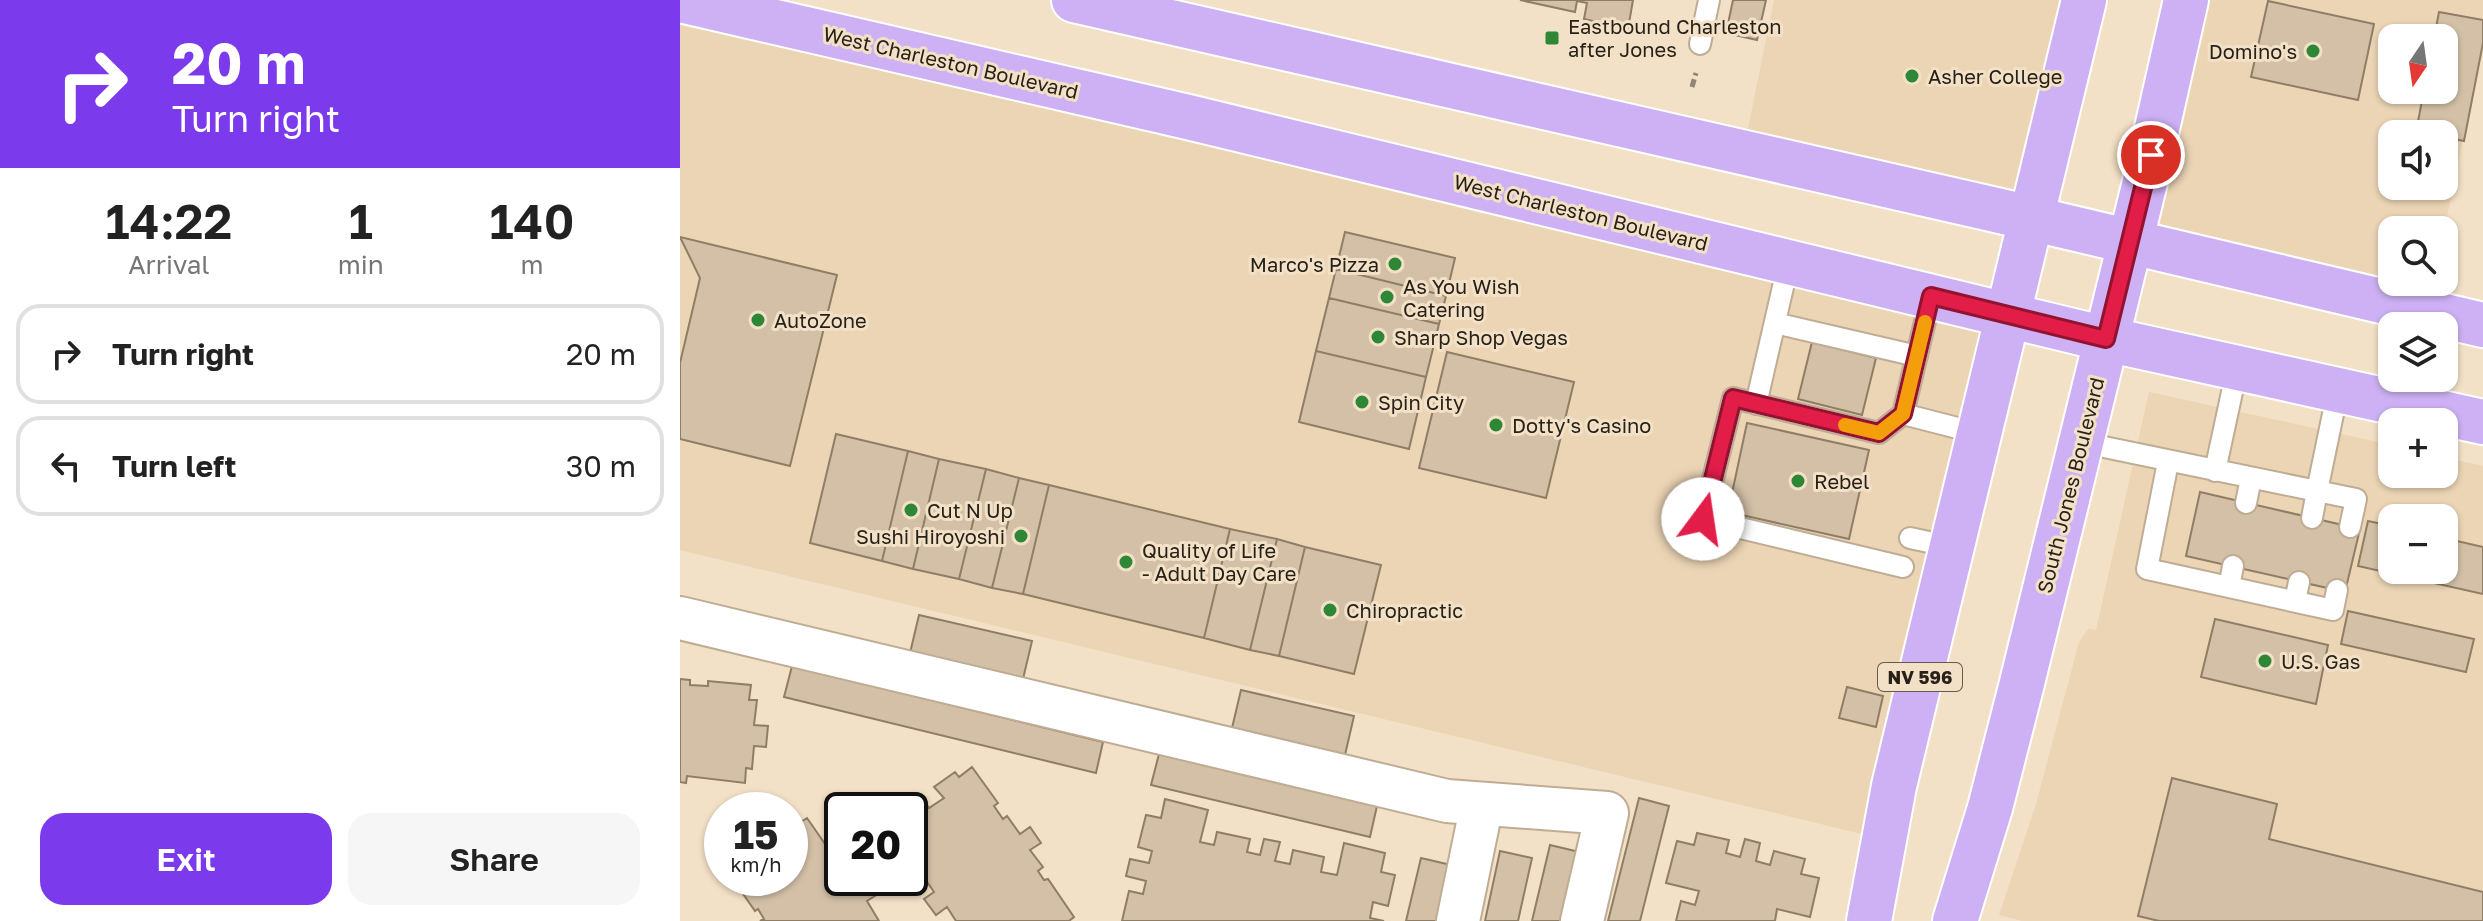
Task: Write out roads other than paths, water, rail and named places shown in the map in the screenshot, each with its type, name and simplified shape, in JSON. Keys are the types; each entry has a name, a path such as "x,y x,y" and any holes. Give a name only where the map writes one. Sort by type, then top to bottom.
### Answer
{"main road":[{"path":"1074,0 2032,218 2483,325"},
{"name":"NV 596","path":"1869,921 1894,786 2084,0"},
{"name":"South Jones Boulevard","path":"1955,921 1990,808 2131,242 2186,0"},
{"name":"West Charleston Boulevard","path":"686,1 1203,120 2106,339 2483,422"}],"street":[{"path":"680,618 1447,801 1607,813 1582,921"},
{"path":"1458,921 1482,804"}],"lane":[{"path":"1700,44 1709,0"},
{"path":"1756,404 1789,261"},
{"path":"1903,567 1703,519 1733,398 1879,433 1903,414 1931,296"},
{"path":"1775,323 1917,356"},
{"path":"2215,471 2237,369"},
{"path":"2312,518 2338,390"},
{"path":"1903,414 1977,433"},
{"path":"2080,442 2356,499 2350,527"},
{"path":"2168,462 2147,569 2231,577 2297,592 2333,610 2337,590"},
{"path":"2246,503 2251,478"},
{"path":"1910,538 1952,547"}],"place":[{"name":"Eastbound Charleston after Jones","path":"1552,38"},
{"name":"Domino's","path":"2313,51"},
{"name":"Asher College","path":"1912,76"},
{"name":"Marco's Pizza","path":"1395,264"},
{"name":"As You Wish Catering","path":"1387,297"},
{"name":"AutoZone","path":"758,320"},
{"name":"Sharp Shop Vegas","path":"1378,337"},
{"name":"Spin City","path":"1362,402"},
{"name":"Dotty's Casino","path":"1496,425"},
{"name":"Rebel","path":"1798,481"},
{"name":"Cut N Up","path":"911,510"},
{"name":"Sushi Hiroyoshi","path":"1021,536"},
{"name":"Quality of Life - Adult Day Care","path":"1126,562"},
{"name":"Chiropractic","path":"1330,610"},
{"name":"U.S. Gas","path":"2265,661"}]}
